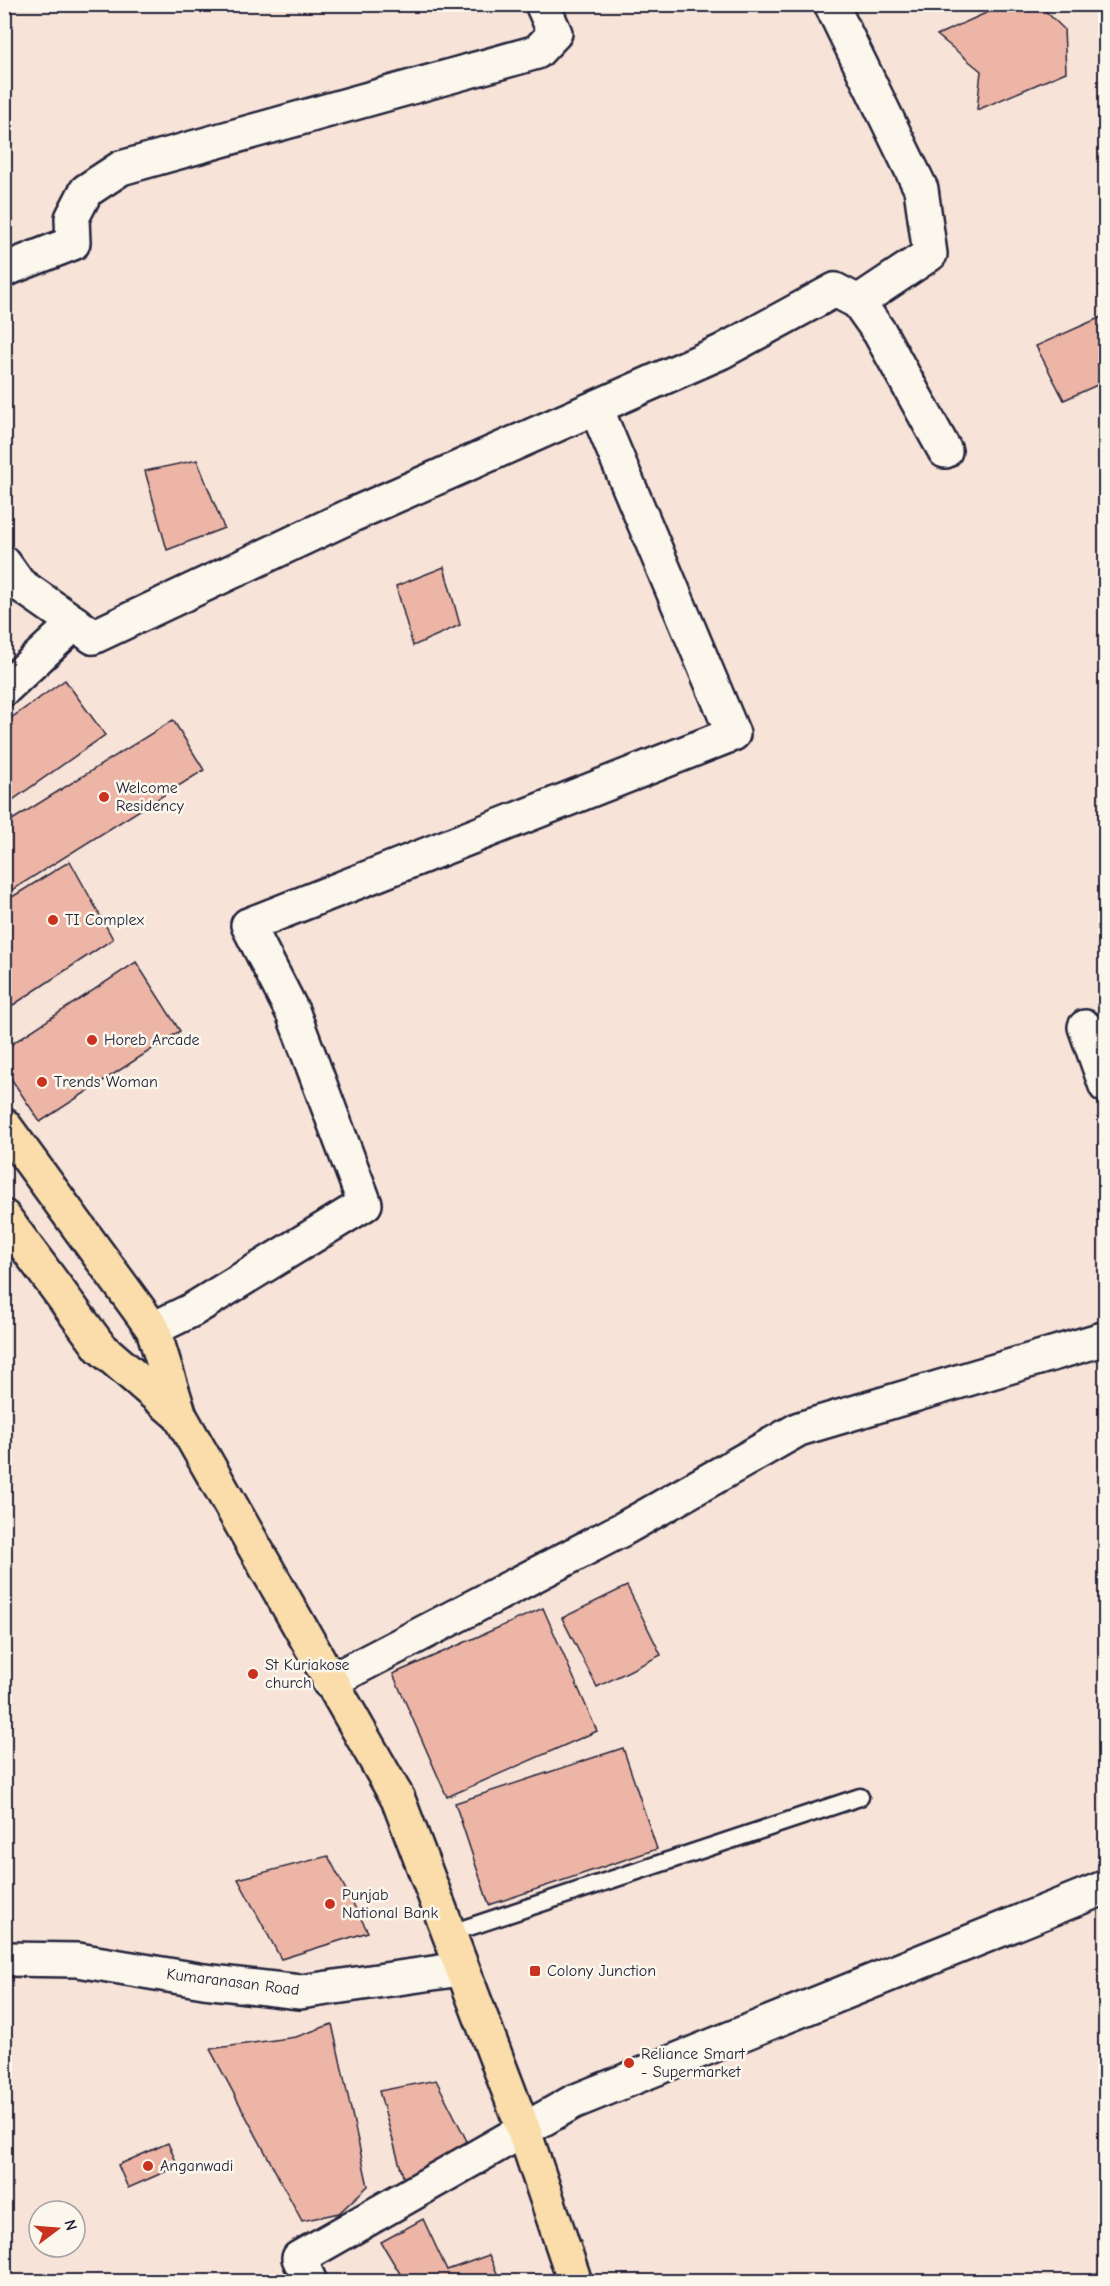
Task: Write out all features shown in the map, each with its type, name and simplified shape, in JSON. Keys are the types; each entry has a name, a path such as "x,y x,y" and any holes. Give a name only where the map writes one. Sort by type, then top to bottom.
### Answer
{"main road":[{"path":"8,1135 153,1329 180,1416 329,1682 398,1799 524,2131 575,2282"},
{"path":"4,1217 100,1347 180,1416"}],"street":[{"path":"4,270 73,243 72,218 86,190 121,168 537,52 555,33 542,4"},
{"path":"831,4 921,189 930,254 858,302"},
{"path":"4,563 19,584 93,637 352,515 721,352 835,290 858,302 880,333 945,451"},
{"path":"153,1329 192,1310 365,1204 293,1013 248,925 733,734 596,408"},
{"path":"4,689 75,623"},
{"path":"1085,1027 1106,1086"},
{"path":"329,1682 622,1530 799,1429 1106,1338"},
{"path":"304,2279 298,2258 573,2102 1106,1887"},
{"name":"Kumaranasan Road","path":"4,1959 78,1960 204,1981 300,1992 461,1969"}],"lane":[{"path":"448,1934 860,1797"}],"building":[{"path":"1006,4 1038,4 1064,29 1066,72 977,110 981,71 937,35"},
{"path":"1106,315 1106,381 1064,400 1036,346"},
{"path":"197,460 224,528 167,550 145,471"},
{"path":"444,567 460,625 413,646 396,586"},
{"path":"65,680 105,735 4,806 4,723"},
{"name":"Welcome Residency","path":"173,720 204,770 4,895 4,825"},
{"name":"TI Complex","path":"70,861 113,939 4,1011 4,902"},
{"name":"Horeb Arcade","path":"136,962 180,1031 40,1122 4,1068 4,1049"},
{"path":"627,1586 661,1655 597,1687 562,1618"},
{"path":"543,1608 597,1731 447,1797 393,1674"},
{"path":"623,1748 657,1849 489,1905 455,1803"},
{"path":"328,1856 368,1932 281,1959 238,1879"},
{"path":"332,2024 368,2186 339,2213 302,2221 210,2049 296,2037"},
{"path":"436,2080 472,2151 408,2194 379,2091"},
{"name":"Anganwadi","path":"168,2143 178,2166 128,2188 118,2165"},
{"path":"423,2219 447,2270 489,2255 501,2282 405,2282 381,2242"}],"place":[{"name":"Welcome Residency","path":"104,797"},
{"name":"TI Complex","path":"53,920"},
{"name":"Horeb Arcade","path":"92,1040"},
{"name":"Trends Woman","path":"42,1082"},
{"name":"St Kuriakose church","path":"253,1674"},
{"name":"Punjab National Bank","path":"330,1904"},
{"name":"Colony Junction","path":"535,1971"},
{"name":"Reliance Smart - Supermarket","path":"629,2063"},
{"name":"Anganwadi","path":"148,2166"}]}
